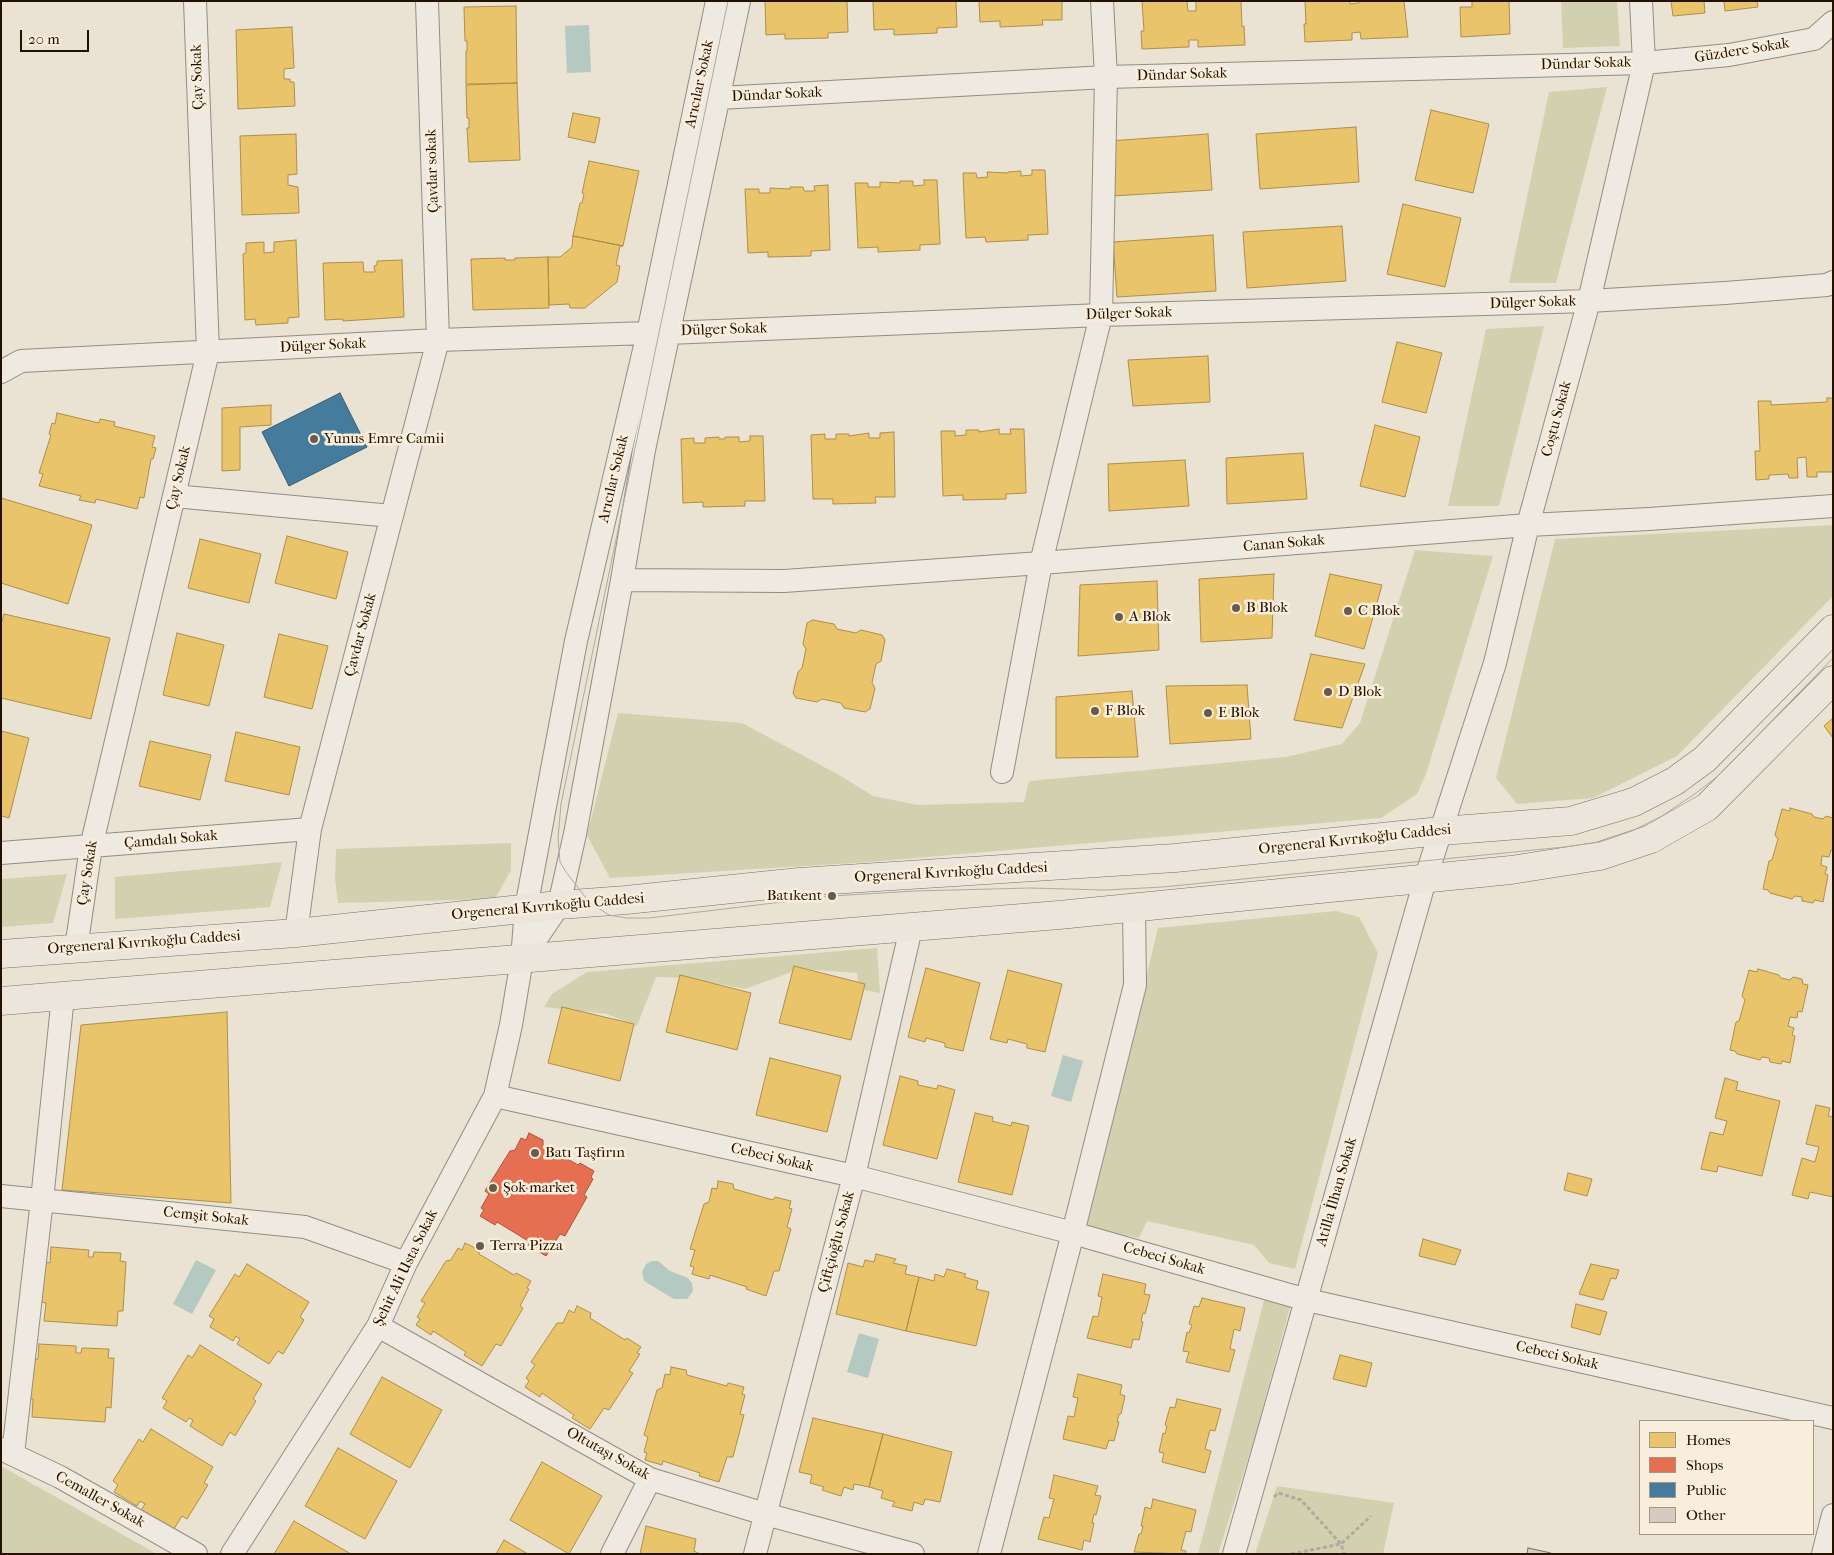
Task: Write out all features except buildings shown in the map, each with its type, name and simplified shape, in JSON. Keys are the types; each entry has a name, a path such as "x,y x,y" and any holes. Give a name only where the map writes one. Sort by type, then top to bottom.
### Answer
{"main road":[{"name":"Orgeneral Kıvrıkoğlu Caddesi","path":"1,954 296,933 526,908 626,900 799,882 1175,858 1441,831 1570,821 1634,802 1675,781 1705,759 1833,629"},
{"path":"1,1001 911,928 1134,908 1425,880 1512,870 1600,856 1651,839 1707,807 1833,680"}],"street":[{"name":"Çay Sokak","path":"76,948 91,847 208,352 195,1"},
{"name":"Çavdar sokak","path":"427,1 438,340"},
{"name":"Arıcılar Sokak","path":"522,959 526,908 576,640 658,333 717,1"},
{"path":"522,959 559,905 575,834 622,580 644,450 658,333 719,98 739,1"},
{"path":"1002,772 1041,563 1101,315 1106,77 1102,1"},
{"name":"Coştu Sokak","path":"1441,831 1495,663 1528,525 1589,301 1644,63 1641,1"},
{"name":"Güzdere Sokak","path":"1644,63 1729,55 1814,39 1833,22"},
{"name":"Dündar Sokak","path":"719,98 1106,77 1644,63"},
{"name":"Dülger Sokak","path":"1,372 21,361 438,340 1101,315 1589,301 1827,285 1833,282"},
{"name":"Çavdar Sokak","path":"296,933 310,829 438,340"},
{"path":"174,496 392,516"},
{"name":"Canan Sokak","path":"622,580 784,581 1528,525 1649,519 1833,506"},
{"name":"Çamdalı Sokak","path":"1,853 310,829"},
{"name":"Atilla İlhan Sokak","path":"1234,1554 1425,880 1441,831"},
{"path":"989,1554 1073,1233 1135,985 1134,908"},
{"name":"Çiftçioğlu Sokak","path":"755,1554 854,1176 911,928"},
{"name":"Şehit Ali Usta Sokak","path":"232,1554 378,1326 406,1263 495,1096 511,1025 522,959"},
{"path":"7,1451 42,1200 63,996"},
{"name":"Cebeci Sokak","path":"495,1096 854,1176 1073,1233 1307,1300 1833,1418"},
{"name":"Cemşit Sokak","path":"1,1196 305,1227 406,1263"},
{"name":"Oltutaşı Sokak","path":"378,1326 650,1478 765,1514 913,1554"},
{"name":"Cemaller Sokak","path":"7,1451 60,1477 196,1554"},
{"path":"612,1554 650,1478"},
{"path":"1823,1554 1833,1515"}],"path":[{"path":"1272,1499 1278,1493 1301,1500 1342,1544 1344,1554"},
{"path":"1291,1554 1342,1544 1371,1516"}],"green space":[{"path":"1561,1 1617,1 1620,46 1563,48"},
{"path":"1607,87 1556,283 1509,283 1549,92"},
{"path":"1544,326 1499,506 1448,506 1486,329"},
{"path":"1833,525 1833,596 1677,756 1593,798 1517,804 1496,778 1555,539"},
{"path":"1415,550 1493,556 1426,774 1417,794 1381,818 869,862 610,878 587,835 618,713 742,723 841,776 873,796 918,805 1024,802 1029,781 1286,757 1342,744 1360,723"},
{"path":"511,843 511,870 495,899 338,903 335,878 336,849"},
{"path":"282,862 270,907 115,919 115,877"},
{"path":"67,874 53,923 1,927 1,879"},
{"path":"1336,911 1359,917 1378,953 1295,1269 1269,1263 1254,1245 1147,1221 1139,1238 1086,1227 1158,928"},
{"path":"877,948 880,993 859,989 857,973 800,969 745,989 687,978 656,977 637,1026 607,1014 544,1007 552,994 587,972"},
{"path":"1265,1297 1287,1299 1290,1307 1255,1437 1218,1554 1198,1554"},
{"path":"1,1466 157,1554 1,1554"},
{"path":"1277,1486 1394,1503 1383,1554 1255,1554"}],"water":[{"path":"589,25 591,72 567,73 565,26"},
{"path":"1063,1055 1083,1061 1071,1102 1051,1096"},
{"path":"196,1260 216,1270 192,1314 173,1304"},
{"path":"658,1261 670,1271 688,1278 692,1283 693,1291 687,1299 674,1299 644,1281 642,1272 646,1264"},
{"path":"859,1333 879,1339 868,1378 847,1372"}],"tram line":[{"path":"728,1 561,804 558,838 560,862 589,902 609,915 627,918 649,918 832,896 915,891 1030,888 1105,890 1163,887 1600,842 1632,831 1662,816 1718,776 1833,658"}],"place":[{"name":"Yunus Emre Camii","path":"314,439"},
{"name":"B Blok","path":"1236,608"},
{"name":"C Blok","path":"1348,611"},
{"name":"A Blok","path":"1119,617"},
{"name":"D Blok","path":"1328,692"},
{"name":"F Blok","path":"1095,711"},
{"name":"E Blok","path":"1208,713"},
{"name":"Batıkent","path":"832,896"},
{"name":"Batı Taşfırın","path":"535,1153"},
{"name":"Şok market","path":"493,1188"},
{"name":"Terra Pizza","path":"480,1246"}]}
